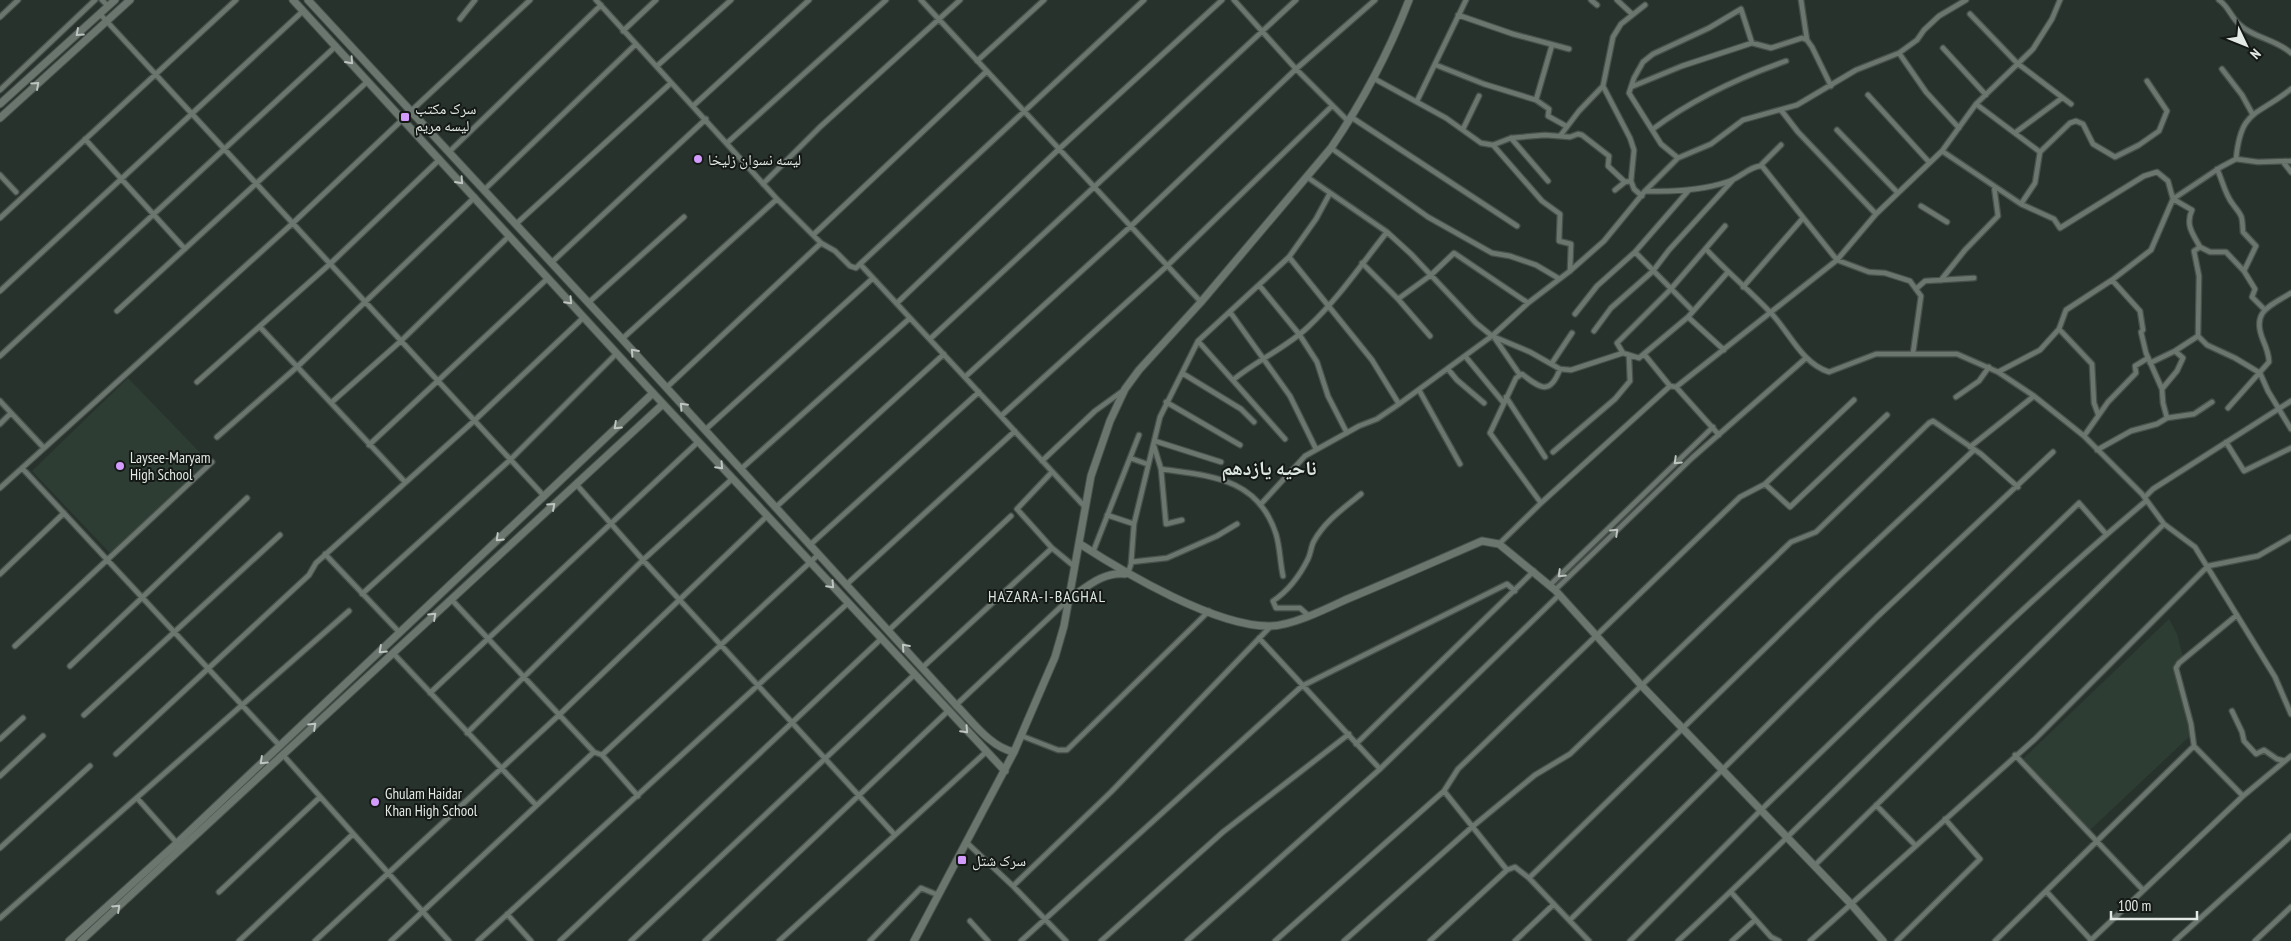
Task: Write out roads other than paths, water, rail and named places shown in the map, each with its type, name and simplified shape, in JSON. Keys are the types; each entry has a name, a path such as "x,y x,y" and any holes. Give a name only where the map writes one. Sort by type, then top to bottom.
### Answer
{"main road":[{"path":"0,104 115,0"},
{"path":"0,118 130,0"},
{"path":"293,0 732,479 1005,771"},
{"path":"308,0 622,338 956,705 994,744 1004,750 1014,752"},
{"path":"914,941 1005,771 1022,736 1055,657 1076,568 1085,507 1099,451 1125,389 1139,370 1200,302 1331,148 1373,78 1399,28 1409,0"},
{"path":"390,106 399,98"},
{"path":"413,131 422,123"},
{"path":"69,941 177,843 400,634 653,393"},
{"path":"81,941 663,404"},
{"path":"1080,544 1128,575 1209,611 1240,621 1271,626 1309,616 1482,541 1500,544 1555,590 1640,685 1851,904 1883,941"},
{"path":"1069,599 1112,573 1128,575"},
{"path":"320,708 326,714"}],"street":[{"path":"0,17 18,0"},
{"path":"0,90 95,0"},
{"path":"102,0 108,6"},
{"path":"0,218 236,0"},
{"path":"460,19 475,0"},
{"path":"412,111 530,0"},
{"path":"596,0 763,184 821,243 835,251 853,268 860,264 1144,0"},
{"path":"624,30 656,0"},
{"path":"657,66 731,0"},
{"path":"693,106 810,0"},
{"path":"727,143 886,0"},
{"path":"921,0 1200,302"},
{"path":"763,184 820,128 960,0"},
{"path":"977,61 1044,0"},
{"path":"897,303 1059,149 1222,0"},
{"path":"1234,0 1332,106 1517,226"},
{"path":"930,339 1296,0"},
{"path":"965,377 1131,226 1296,69 1376,0"},
{"path":"1417,101 1466,0"},
{"path":"1591,0 1597,5"},
{"path":"1617,0 1632,14"},
{"path":"1801,0 1807,40 1831,86"},
{"path":"1261,504 1295,466 1316,449 1377,419 1493,336 1528,303 1604,242 1643,194 1678,158 1712,144 1743,120 1797,105 1856,70 1899,53 1917,40 1924,30 1939,16 1966,0"},
{"path":"1676,387 1837,260 1897,192 1942,151 1976,104 2033,49 2043,36 2060,0"},
{"path":"2219,0 2226,5 2239,24 2253,33 2284,46 2291,53"},
{"path":"449,152 601,5"},
{"path":"1560,136 1566,126 1603,86 1613,37 1621,24 1644,5"},
{"path":"0,291 303,10"},
{"path":"1678,158 1664,148 1629,93 1643,62 1653,54 1710,28 1737,10 1743,11 1752,43"},
{"path":"100,14 294,222 544,496"},
{"path":"1970,14 2017,63 2071,104"},
{"path":"1458,15 1513,34 1569,49"},
{"path":"1631,87 1682,66 1752,43 1771,48 1802,38 1807,40"},
{"path":"484,190 636,44"},
{"path":"1536,100 1552,45"},
{"path":"0,356 154,216 336,46"},
{"path":"1943,48 1986,95"},
{"path":"1899,53 1926,92 1959,128"},
{"path":"1653,129 1680,109 1707,93 1786,61"},
{"path":"1436,65 1484,84 1536,100 1549,109 1548,116 1566,126"},
{"path":"2222,69 2242,94 2253,114"},
{"path":"813,235 987,71"},
{"path":"1373,78 1417,101 1463,129 1481,143 1493,144 1511,138 1570,137 1578,134 1592,141 1609,156 1608,166 1625,182"},
{"path":"117,311 368,81"},
{"path":"2021,204 2035,183 2040,152 2070,123 2076,121 2083,124 2093,144 2114,157 2139,145 2159,131 2168,111 2147,81"},
{"path":"516,224 671,83"},
{"path":"1603,86 1630,138 1634,150 1631,181 1634,189 1643,194 1714,187 1734,180 1760,166 1782,145"},
{"path":"2236,159 2242,126 2253,114 2274,103 2291,89"},
{"path":"1868,95 1929,162"},
{"path":"1463,129 1479,96"},
{"path":"2016,132 2062,98"},
{"path":"1976,104 2016,132 2040,152"},
{"path":"1001,416 1167,266 1332,106"},
{"path":"1781,110 1798,132 1876,214"},
{"path":"0,488 43,447 294,222 403,119"},
{"path":"551,263 706,120"},
{"path":"1837,130 1897,192"},
{"path":"1511,138 1548,180"},
{"path":"85,139 185,249"},
{"path":"1493,144 1542,200 1560,214 1559,241 1571,244 1570,271"},
{"path":"1331,148 1428,217 1492,253 1510,256 1536,265 1558,278"},
{"path":"1942,151 2021,204 2054,219 2060,228 2144,176 2157,172 2168,181 2173,199 2192,210 2188,218 2188,226 2200,247 2210,252 2226,252 2244,271 2254,289 2252,297 2265,310"},
{"path":"197,382 260,327 440,159"},
{"path":"1998,372 2040,350 2059,329 2066,310 2112,280 2151,250 2173,199 2217,169 2236,159 2284,163 2291,161"},
{"path":"2284,163 2291,172"},
{"path":"1760,166 1837,260 1870,272 1885,273 1910,281 1921,296 1921,310 1914,353"},
{"path":"2217,169 2232,204 2238,208 2242,217 2243,232 2256,246 2244,271"},
{"path":"0,175 16,192"},
{"path":"1307,177 1329,195 1386,232 1431,274 1476,323 1493,336 1560,369 1571,370 1624,354"},
{"path":"1594,331 1618,301 1653,271 1682,235 1734,180"},
{"path":"1615,190 1625,182 1631,181"},
{"path":"1941,280 1965,250 1998,216 1994,186"},
{"path":"1574,314 1597,286 1635,252 1689,190"},
{"path":"1182,520 1166,524 1161,468 1155,444 1155,433 1166,402 1198,341 1288,257 1316,219 1329,195"},
{"path":"217,437 297,366 475,198"},
{"path":"622,338 778,199"},
{"path":"1921,206 1947,222"},
{"path":"588,303 684,217"},
{"path":"1743,287 1803,218"},
{"path":"1725,226 1670,290 1617,343 1624,354 1629,357 1639,358 1688,318 1728,272"},
{"path":"1233,380 1299,334 1330,306 1386,232"},
{"path":"332,402 402,340 509,236"},
{"path":"666,388 821,243"},
{"path":"2200,247 2194,251 2199,276 2198,336 2207,345 2235,358 2260,373 2291,430"},
{"path":"1706,249 1771,313 1806,358 1822,370 1829,372 1876,354 1957,354 1998,372 2034,396 2084,436 2145,499 2164,524 2195,547 2275,677 2291,714"},
{"path":"1635,252 1670,290 1693,311"},
{"path":"1398,299 1431,274 1454,253 1528,303"},
{"path":"1288,257 1330,306 1372,360 1399,404"},
{"path":"1362,263 1398,299 1430,336"},
{"path":"860,264 1085,507"},
{"path":"369,445 548,278"},
{"path":"705,430 873,278"},
{"path":"1916,289 1925,281 1974,278"},
{"path":"2112,280 2140,311 2143,330 2141,332 2149,361 2162,389 2167,418"},
{"path":"1260,285 1299,334 1317,362 1328,396 1346,433"},
{"path":"2228,408 2269,362 2269,355 2258,324 2265,310 2291,293"},
{"path":"1230,312 1290,396 1316,449"},
{"path":"116,754 309,574 325,554 475,420 584,317"},
{"path":"741,469 910,318"},
{"path":"1688,318 1724,350"},
{"path":"260,327 405,482"},
{"path":"2059,329 2092,364 2094,403 2098,414"},
{"path":"1552,364 1572,333"},
{"path":"1493,336 1520,375 1522,374 1538,387 1550,386 1560,369"},
{"path":"2084,436 2098,414 2136,373 2135,366 2175,351 2198,336"},
{"path":"1198,341 1285,439"},
{"path":"2162,389 2177,372 2183,358 2175,351"},
{"path":"362,594 511,459 617,353"},
{"path":"776,506 944,354"},
{"path":"1644,354 1670,386 1676,387 1719,435"},
{"path":"1465,356 1505,399 1545,457"},
{"path":"1553,452 1615,399 1630,381 1629,357"},
{"path":"1187,941 1380,769 1555,590 1640,508 1806,358"},
{"path":"1448,368 1457,380 1484,403"},
{"path":"1956,397 1979,381 1989,368"},
{"path":"1182,373 1241,409 1254,422"},
{"path":"1520,375 1505,399 1490,433 1541,503"},
{"path":"1500,544 1541,503 1670,386"},
{"path":"1042,461 1095,410 1125,389"},
{"path":"1419,390 1460,464"},
{"path":"810,544 979,392"},
{"path":"1529,878 1972,448 2034,396"},
{"path":"1275,941 1444,791 1458,769 1740,497 1765,484 1854,400"},
{"path":"0,401 43,447"},
{"path":"1678,941 1787,839 1944,684 2145,499 2153,488 2291,401"},
{"path":"1166,402 1240,446"},
{"path":"2097,450 2132,431 2156,424 2167,418 2194,414 2212,402"},
{"path":"0,424 12,414"},
{"path":"1765,484 1788,507 1793,506 1887,415"},
{"path":"1344,941 1472,827 1535,775 1570,754 1791,542 1816,532 1929,423 1933,421 1972,448 2018,487"},
{"path":"1555,590 1634,503 1713,427"},
{"path":"847,584 1015,431"},
{"path":"1093,552 1139,435"},
{"path":"430,693 698,442"},
{"path":"2226,442 2244,471 2291,448"},
{"path":"1155,444 1221,462"},
{"path":"1128,575 1134,524 1147,464 1155,444"},
{"path":"1570,920 1877,617 2018,487 2053,452"},
{"path":"1130,458 1147,464"},
{"path":"15,646 212,462"},
{"path":"22,468 210,668 280,746"},
{"path":"1161,468 1220,478 1238,485 1261,504 1270,518 1277,536 1283,576"},
{"path":"1052,472 1017,509 1052,548 1076,568"},
{"path":"467,733 643,560 732,479"},
{"path":"576,484 643,560 895,835"},
{"path":"1309,616 1303,609 1276,608 1273,603 1286,592 1309,558 1313,543 1321,530 1335,514 1361,494"},
{"path":"70,666 247,498"},
{"path":"1634,503 1640,508"},
{"path":"1630,941 1760,811 2079,503 2106,534"},
{"path":"0,574 64,513"},
{"path":"1108,515 1134,524"},
{"path":"314,941 559,715 767,516"},
{"path":"889,630 1010,516"},
{"path":"1131,562 1166,558 1209,540 1237,524"},
{"path":"1814,866 2164,524"},
{"path":"84,715 280,534"},
{"path":"1810,941 2035,739 2208,566 2258,556 2291,537"},
{"path":"923,667 1052,548"},
{"path":"325,554 400,634"},
{"path":"602,755 819,554"},
{"path":"1356,744 1534,571"},
{"path":"1021,941 1302,686 1506,584 1515,591"},
{"path":"451,599 594,752 602,755 638,796"},
{"path":"956,705 1069,599"},
{"path":"478,941 638,796 757,684 848,603"},
{"path":"0,918 349,611"},
{"path":"1022,736 1058,750 1067,750 1209,611"},
{"path":"2237,615 2179,663 2176,668 2191,724 2194,746 2243,796"},
{"path":"1013,886 1111,792 1271,626"},
{"path":"1259,638 1380,769"},
{"path":"560,941 675,835 791,722 881,639"},
{"path":"393,653 536,805"},
{"path":"631,941 914,675"},
{"path":"704,941 948,711"},
{"path":"2232,711 2242,732 2244,742 2256,754 2264,750 2277,759 2285,761"},
{"path":"0,739 23,718"},
{"path":"1101,941 1223,832 1349,734"},
{"path":"0,776 43,736"},
{"path":"1995,941 2194,746"},
{"path":"391,941 594,752"},
{"path":"780,941 986,752"},
{"path":"282,755 448,941"},
{"path":"2015,755 2143,890"},
{"path":"2046,891 2091,940 2243,796 2291,756"},
{"path":"0,848 90,766"},
{"path":"1444,791 1507,870"},
{"path":"136,798 177,843"},
{"path":"219,892 319,798"},
{"path":"1876,805 1916,846"},
{"path":"1897,941 1980,859 1945,819"},
{"path":"239,941 353,834"},
{"path":"2175,941 2291,836"},
{"path":"966,842 1013,886 1066,941"},
{"path":"1430,941 1507,870 1515,867 1529,878 1589,941"},
{"path":"870,941 921,888 938,895"},
{"path":"1731,892 1770,937 1779,941"},
{"path":"1515,941 1554,904"},
{"path":"2255,941 2291,907"},
{"path":"507,914 531,941"},
{"path":"1732,941 1756,920"},
{"path":"970,921 988,941"}],"place":[{"name":"سرک مکتب لیسه مریم","path":"405,117"},
{"name":"لیسه نسوان زلیخا","path":"698,159"},
{"name":"Laysee-Maryam High School","path":"120,466"},
{"name":"Ghulam Haidar Khan High School","path":"375,802"},
{"name":"سرک شتل","path":"962,860"}],"district":[{"name":"ناحیه یازدهم","path":"1269,468"},
{"name":"HAZARA-I-BAGHAL","path":"1047,596"}]}
